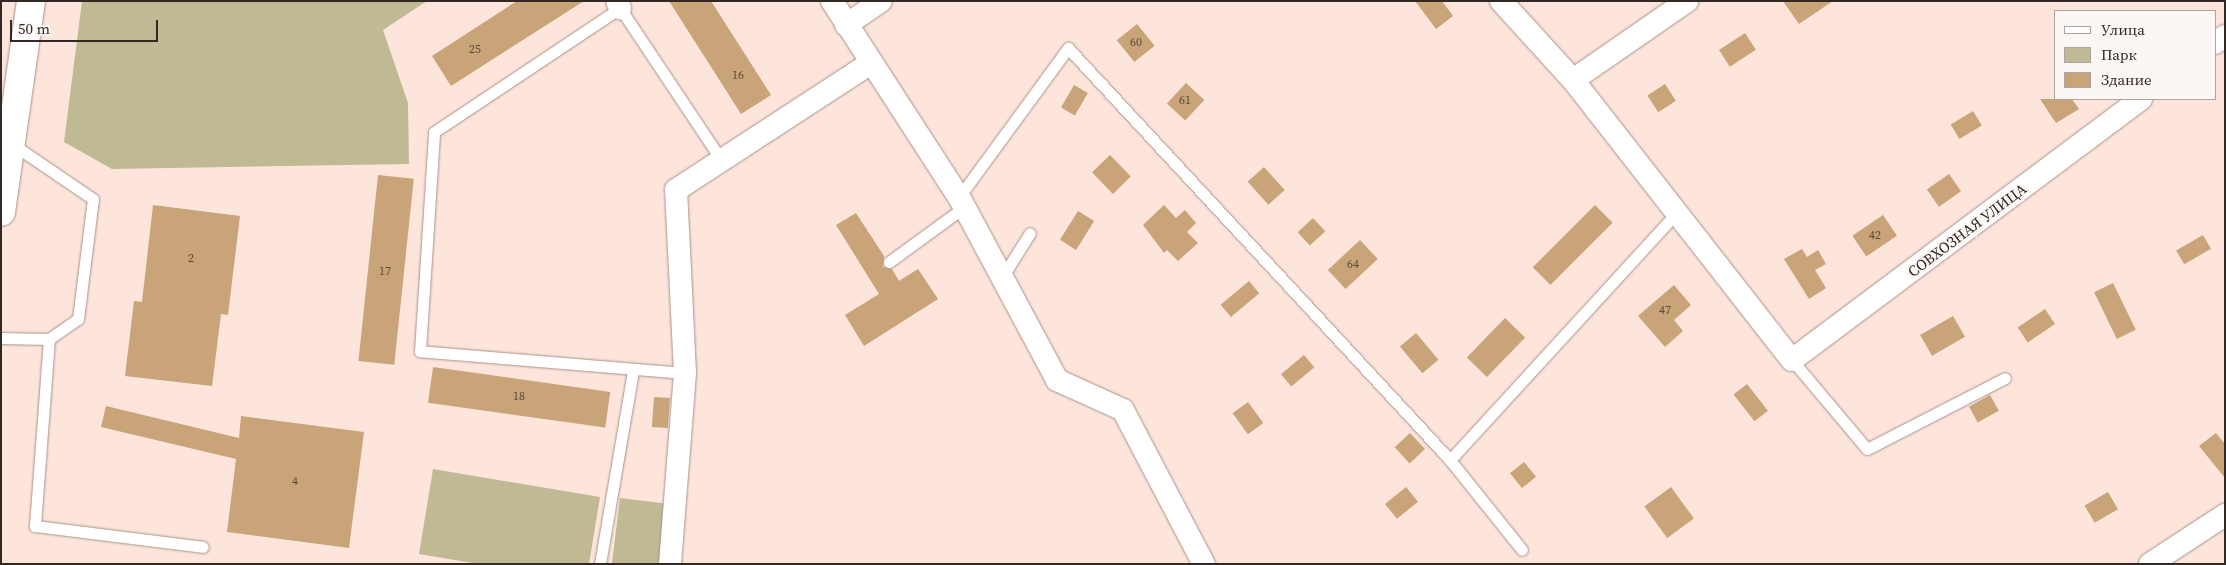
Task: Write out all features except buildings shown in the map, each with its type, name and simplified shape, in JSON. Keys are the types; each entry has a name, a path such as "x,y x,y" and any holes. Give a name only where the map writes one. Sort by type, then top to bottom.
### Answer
{"main road":[{"path":"1,211 32,1"}],"street":[{"path":"832,1 961,202 1000,281 1057,380 1123,410 1204,564"},
{"path":"846,25 881,1"},
{"path":"1501,1 1573,80 1678,211 1792,360"},
{"path":"1573,80 1687,1"},
{"path":"670,564 685,373 676,190 871,64"},
{"name":"СОВХОЗНАЯ УЛИЦА","path":"1792,360 2140,100"},
{"path":"2150,564 2225,515"}],"lane":[{"path":"685,373 420,351 434,132 619,4 722,162"},
{"path":"889,262 961,202 1068,48 1450,460 1522,550"},
{"path":"1,338 49,339 78,319 93,200 12,144"},
{"path":"1450,460 1678,211"},
{"path":"1000,281 1030,233"},
{"path":"49,339 35,526 203,547"},
{"path":"1792,360 1867,449 2005,378"},
{"path":"600,564 633,370"}],"green space":[{"path":"82,1 427,1 383,30 408,103 409,164 112,169 64,142"},
{"path":"433,469 600,497 589,564 479,564 419,554"},
{"path":"620,498 668,504 660,564 612,564"}]}
